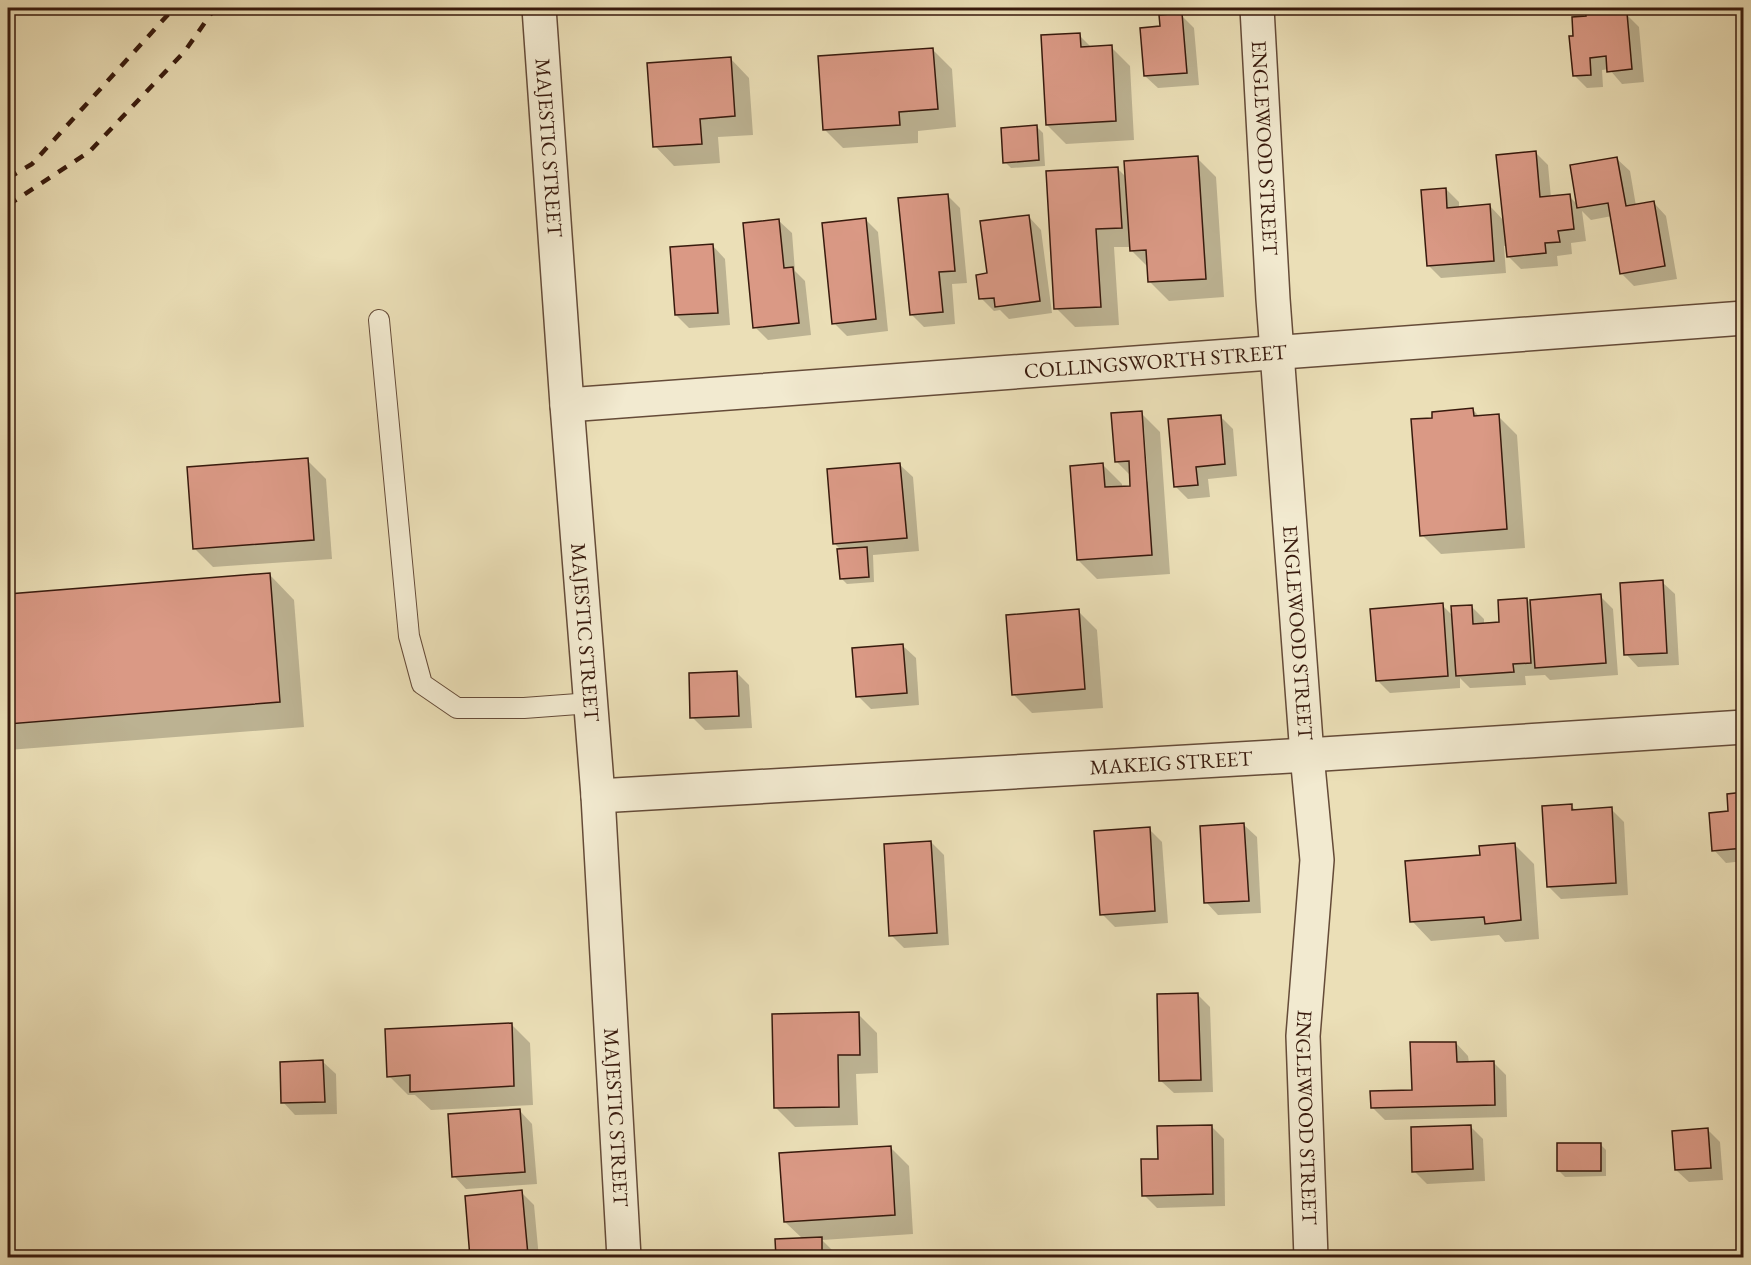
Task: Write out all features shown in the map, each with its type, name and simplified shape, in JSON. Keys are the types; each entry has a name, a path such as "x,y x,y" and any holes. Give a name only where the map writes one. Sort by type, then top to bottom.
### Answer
{"street":[{"name":"MAJESTIC STREET","path":"539,8 598,796 624,1257"},
{"name":"ENGLEWOOD STREET","path":"1257,8 1277,352 1317,860 1303,1036 1311,1257"},
{"name":"COLLINGSWORTH STREET","path":"567,405 1743,318"},
{"name":"MAKEIG STREET","path":"598,796 1743,727"}],"lane":[{"path":"379,320 409,636 422,684 457,708 524,708 591,702"}],"building":[{"path":"1585,8 1610,8 1610,14 1627,13 1632,69 1607,72 1606,56 1590,58 1591,75 1573,76 1569,36 1573,36 1572,17 1586,16"},
{"path":"1182,13 1187,73 1144,76 1140,28 1160,26 1159,15"},
{"path":"1080,33 1081,47 1112,45 1116,121 1046,125 1041,35"},
{"path":"933,48 938,109 899,112 900,125 823,130 818,56"},
{"path":"731,57 735,116 700,119 702,144 653,147 647,63"},
{"path":"1037,125 1039,160 1003,163 1001,128"},
{"path":"1536,151 1540,197 1570,194 1574,229 1558,231 1560,242 1545,243 1546,253 1507,257 1496,155"},
{"path":"1198,156 1206,279 1148,282 1146,250 1130,251 1124,161"},
{"path":"1617,157 1626,206 1654,201 1665,266 1620,274 1608,203 1577,208 1570,165"},
{"path":"1118,167 1122,228 1096,229 1101,307 1054,309 1046,171"},
{"path":"1446,188 1447,208 1490,204 1494,261 1427,266 1421,190"},
{"path":"948,194 955,271 939,272 943,312 910,315 898,198"},
{"path":"1029,215 1040,301 995,307 994,298 979,299 976,275 987,273 980,221"},
{"path":"866,218 876,319 832,324 822,223"},
{"path":"779,219 784,268 793,267 799,323 753,328 743,223"},
{"path":"713,244 718,313 675,315 670,247"},
{"path":"1473,408 1474,416 1499,414 1507,529 1420,536 1411,419 1432,418 1432,412"},
{"path":"1142,411 1152,555 1077,560 1070,466 1103,463 1105,487 1130,486 1129,461 1115,462 1111,413"},
{"path":"1221,415 1225,464 1196,467 1198,485 1174,487 1168,419"},
{"path":"308,458 314,540 193,549 187,467"},
{"path":"900,463 907,538 833,544 827,469"},
{"path":"867,547 869,577 840,579 837,549"},
{"path":"270,573 280,702 8,724 8,594"},
{"path":"1663,580 1667,653 1624,655 1620,583"},
{"path":"1601,594 1606,663 1535,668 1530,600"},
{"path":"1527,598 1531,663 1513,664 1514,672 1456,676 1451,606 1472,605 1473,624 1499,622 1498,600"},
{"path":"1443,603 1448,676 1376,681 1370,609"},
{"path":"1079,609 1085,689 1012,695 1006,615"},
{"path":"903,644 907,693 856,697 852,648"},
{"path":"737,671 739,716 690,718 689,673"},
{"path":"1744,792 1744,848 1712,851 1709,813 1728,811 1727,794"},
{"path":"1572,804 1572,810 1612,807 1616,883 1547,887 1542,806"},
{"path":"1244,823 1249,901 1204,903 1200,826"},
{"path":"1150,827 1155,911 1100,915 1094,831"},
{"path":"931,841 937,933 889,936 884,844"},
{"path":"1515,843 1521,920 1485,924 1484,917 1410,922 1405,861 1480,855 1479,846"},
{"path":"1198,993 1201,1080 1159,1081 1157,994"},
{"path":"859,1012 860,1055 838,1055 839,1107 774,1108 772,1014"},
{"path":"512,1023 514,1086 410,1092 410,1075 387,1077 385,1029"},
{"path":"1410,1042 1456,1042 1457,1062 1494,1061 1495,1105 1371,1108 1370,1091 1412,1090"},
{"path":"323,1060 325,1102 281,1103 280,1062"},
{"path":"520,1109 525,1172 452,1177 448,1114"},
{"path":"1212,1125 1213,1194 1142,1196 1141,1159 1158,1159 1157,1126"},
{"path":"1471,1125 1473,1169 1412,1172 1411,1127"},
{"path":"1708,1128 1711,1168 1675,1170 1672,1131"},
{"path":"1557,1143 1601,1143 1601,1171 1557,1171"},
{"path":"891,1146 895,1215 784,1222 779,1153"},
{"path":"522,1190 528,1255 470,1258 465,1196"},
{"path":"822,1237 822,1258 776,1258 775,1239"}],"railway":[{"path":"8,178 32,164 174,8"},
{"path":"8,205 89,152 185,51 215,8"}]}
